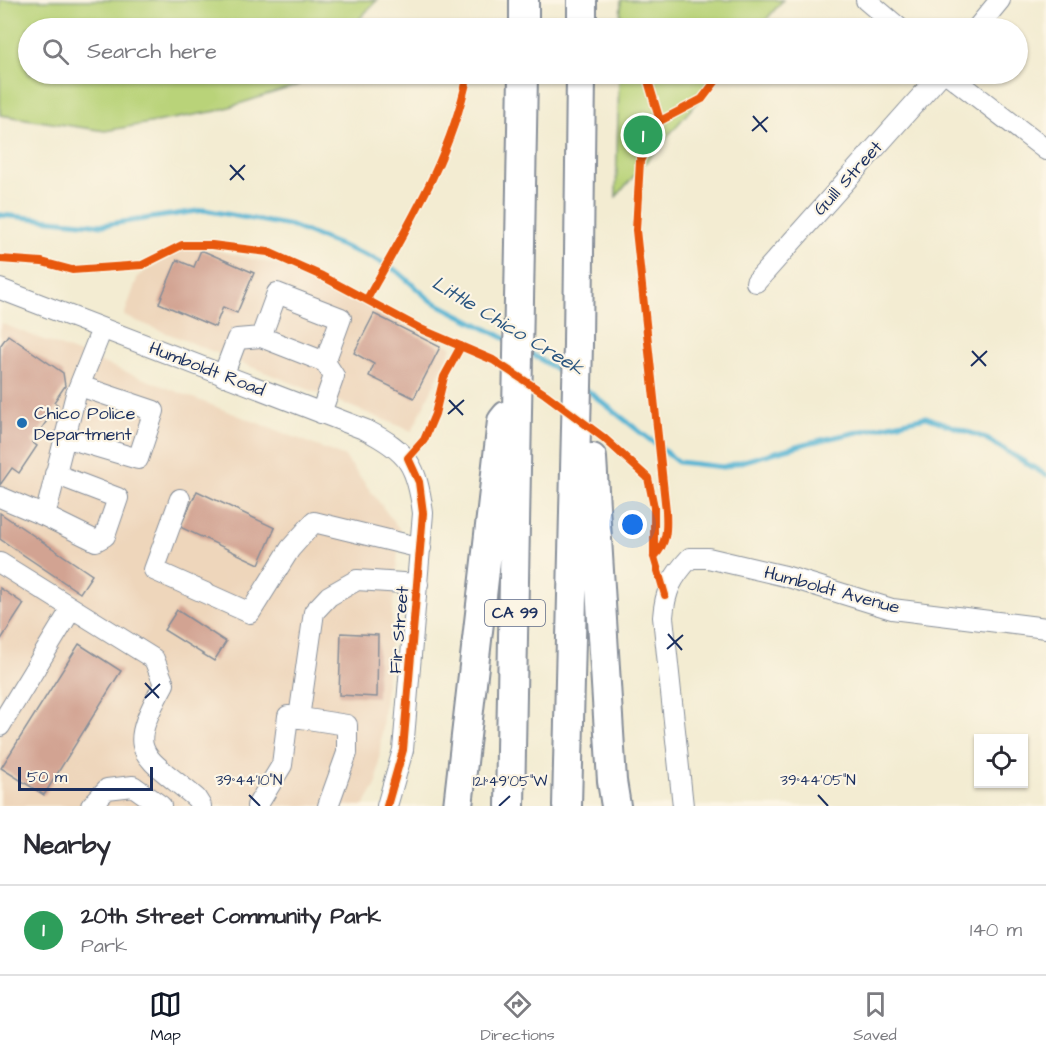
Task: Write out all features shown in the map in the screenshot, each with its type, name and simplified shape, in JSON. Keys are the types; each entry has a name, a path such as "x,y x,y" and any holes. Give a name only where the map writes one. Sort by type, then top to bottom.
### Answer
{"highway":[{"path":"524,0 524,18"},
{"path":"582,0 582,18"},
{"name":"CA 99","path":"510,806 523,84"},
{"name":"CA 99","path":"567,806 584,432 578,344 581,84"},
{"path":"458,806 502,421 519,392"},
{"path":"584,432 602,633 612,781 616,806"}],"street":[{"path":"866,0 887,18"},
{"path":"986,18 1000,0"},
{"name":"Guill Street","path":"756,282 932,84"},
{"path":"961,84 1046,150"},
{"name":"Humboldt Road","path":"0,289 321,412 393,444 408,458"},
{"path":"261,337 277,293 341,318 325,362"},
{"path":"45,516 64,437 80,386 102,329"},
{"path":"224,376 237,339 261,337 325,362 334,376 321,412"},
{"path":"64,437 138,459 154,411 80,386"},
{"name":"Fir Street","path":"387,806 403,750 421,548 423,513 419,482 408,458"},
{"path":"0,497 96,541 105,536 118,498 55,474"},
{"path":"180,499 154,570 250,613 290,549 314,522 421,548"},
{"name":"Humboldt Avenue","path":"683,806 663,617 665,595 673,576 690,558 708,558 785,576 892,609 1046,628"},
{"path":"0,563 154,659 164,684 148,713 140,737 146,756 196,798 201,806"},
{"path":"299,718 314,612 329,596 357,580 418,584"},
{"path":"0,726 72,608"},
{"path":"257,806 282,765 288,716 347,724 347,753 328,806"},
{"path":"91,806 107,789 133,786 162,806"}],"shaded area":[{"path":"206,248 274,264 308,276 452,347 412,431 124,316 138,276 182,249"},
{"path":"0,323 345,457 400,530 377,783 364,806 0,806"}],"green space":[{"path":"0,0 377,0 360,18 18,18 18,84 299,84 217,111 105,131 0,115"},
{"path":"621,0 783,0 768,18 620,18"},
{"path":"619,84 712,84 616,197"}],"building":[{"path":"201,250 254,273 237,313 223,307 215,327 159,303 177,260 194,267"},
{"path":"374,314 440,347 414,398 369,376 374,364 354,353"},
{"name":"Chico Police Department","path":"8,335 63,373 65,386 54,402 58,405 32,442 37,446 19,473 12,468 0,485 0,346"},
{"path":"197,491 275,528 259,564 180,527"},
{"path":"0,513 92,575 80,593 0,539"},
{"path":"0,588 24,604 0,641"},
{"path":"177,610 226,642 214,661 164,630"},
{"path":"341,633 378,635 377,697 339,695"},
{"path":"79,644 121,671 44,795 1,768"}],"waterway":[{"name":"Little Chico Creek","path":"0,215 103,225 204,210 291,226 375,259 397,271 430,300 508,340"},
{"name":"Little Chico Creek","path":"527,351 567,376"},
{"name":"Little Chico Creek","path":"587,390 678,462 723,467 808,443 926,417 985,438 1046,475"}],"cycle path":[{"path":"367,299 427,190 451,134 465,84"},
{"path":"649,84 660,121 702,99 713,84"},
{"path":"654,557 662,547 665,536 666,511 636,230 640,161 660,121"},
{"path":"0,259 42,262 72,270 142,265 182,245 212,245 268,252 322,276 423,330 493,360 545,394 604,438 648,478 654,507 654,557 665,595"},
{"path":"387,806 403,750 423,513 419,482 408,458 424,440 435,414 444,377 461,346"}],"place":[{"name":"20th Street Community Park","path":"643,135"},
{"name":"Chico Police Department","path":"22,423"}]}
